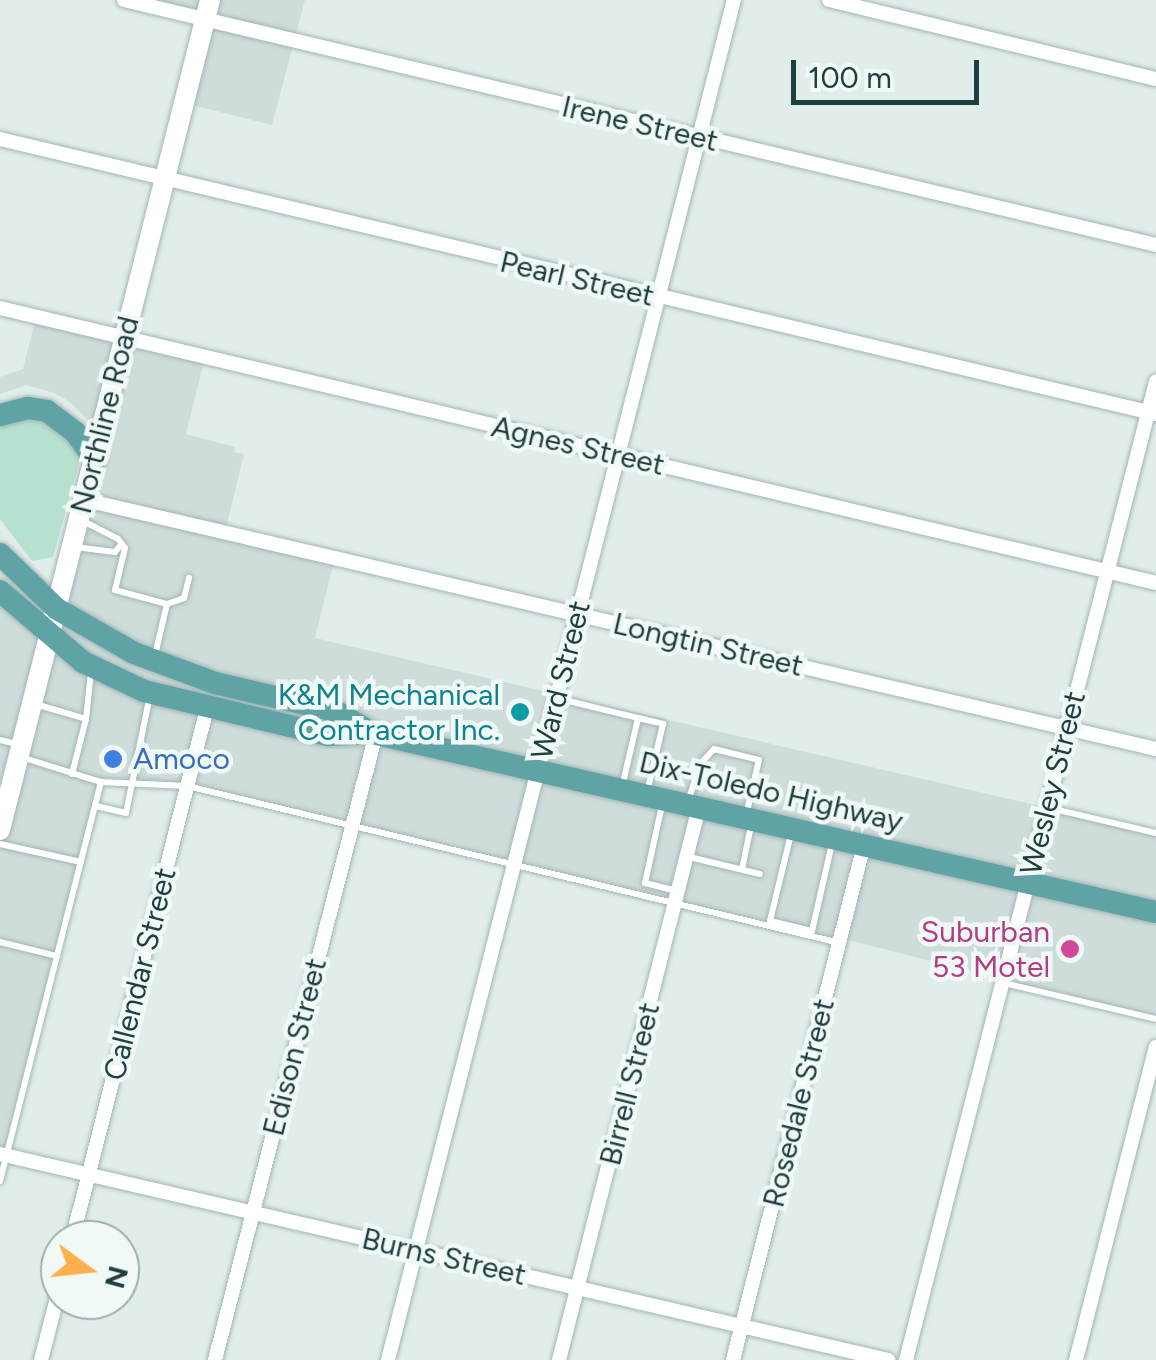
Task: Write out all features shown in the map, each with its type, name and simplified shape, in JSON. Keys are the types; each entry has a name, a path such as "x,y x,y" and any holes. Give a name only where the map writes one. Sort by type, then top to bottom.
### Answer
{"main road":[{"name":"Northline Road","path":"1,821 208,10"},
{"path":"0,415 28,408 47,411 75,432 95,460"},
{"name":"Dix-Toledo Highway","path":"0,554 56,609 153,661 215,683 335,711 374,733"},
{"name":"Dix-Toledo Highway","path":"0,591 50,637 91,666 152,694 327,735 374,733 1156,912"}],"street":[{"name":"Irene Street","path":"124,0 208,10 700,138 1156,246"},
{"name":"Ward Street","path":"388,1360 734,0"},
{"path":"828,0 1156,78"},
{"name":"Pearl Street","path":"0,139 1152,413"},
{"name":"Agnes Street","path":"0,308 1156,583"},
{"name":"Wesley Street","path":"906,1360 1046,807 1152,413 1156,380"},
{"name":"Longtin Street","path":"82,510 578,614 1156,749"},
{"name":"Callendar Street","path":"77,1220 207,708"},
{"name":"Edison Street","path":"215,1360 374,733"},
{"name":"Birrell Street","path":"560,1360 688,856 694,805"},
{"name":"Rosedale Street","path":"733,1360 864,845"},
{"path":"1076,1360 1156,1046"},
{"name":"Burns Street","path":"3,1155 888,1360"},
{"path":"41,1360 51,1320"}],"lane":[{"path":"82,510 125,548 114,590 167,604 184,598 189,578"},
{"path":"72,546 115,552 120,546"},
{"path":"153,661 167,604"},
{"path":"72,774 86,720 91,666"},
{"path":"96,806 126,813 134,786 144,712 152,694"},
{"path":"556,698 663,724 645,883 678,897"},
{"path":"33,704 86,720"},
{"path":"621,788 638,718"},
{"path":"0,740 72,774 102,782 187,786 514,864 678,897 840,942"},
{"path":"694,805 701,763 714,749 759,760 742,869"},
{"path":"0,1181 3,1155 102,782"},
{"path":"1046,807 1156,832"},
{"path":"792,828 770,921 812,931 832,838"},
{"path":"0,844 81,862"},
{"path":"688,856 760,874"},
{"path":"0,942 57,956"},
{"path":"1003,982 1156,1019"}],"shaded area":[{"path":"124,0 305,0 272,125 184,103 205,20"},
{"path":"36,317 205,358 186,434 235,447 234,452 244,454 225,532 335,558 315,638 1156,833 1156,1019 841,938 840,942 187,787 102,782 0,1181 0,591 50,636 101,433 70,402 54,393 26,385 0,394 0,377 23,369"}],"green space":[{"path":"31,413 77,444 80,460 53,557 32,561 0,519 0,424"}],"place":[{"name":"K&M Mechanical Contractor Inc.","path":"520,712"},
{"name":"Amoco","path":"113,759"},
{"name":"Suburban 53 Motel","path":"1070,949"}]}
